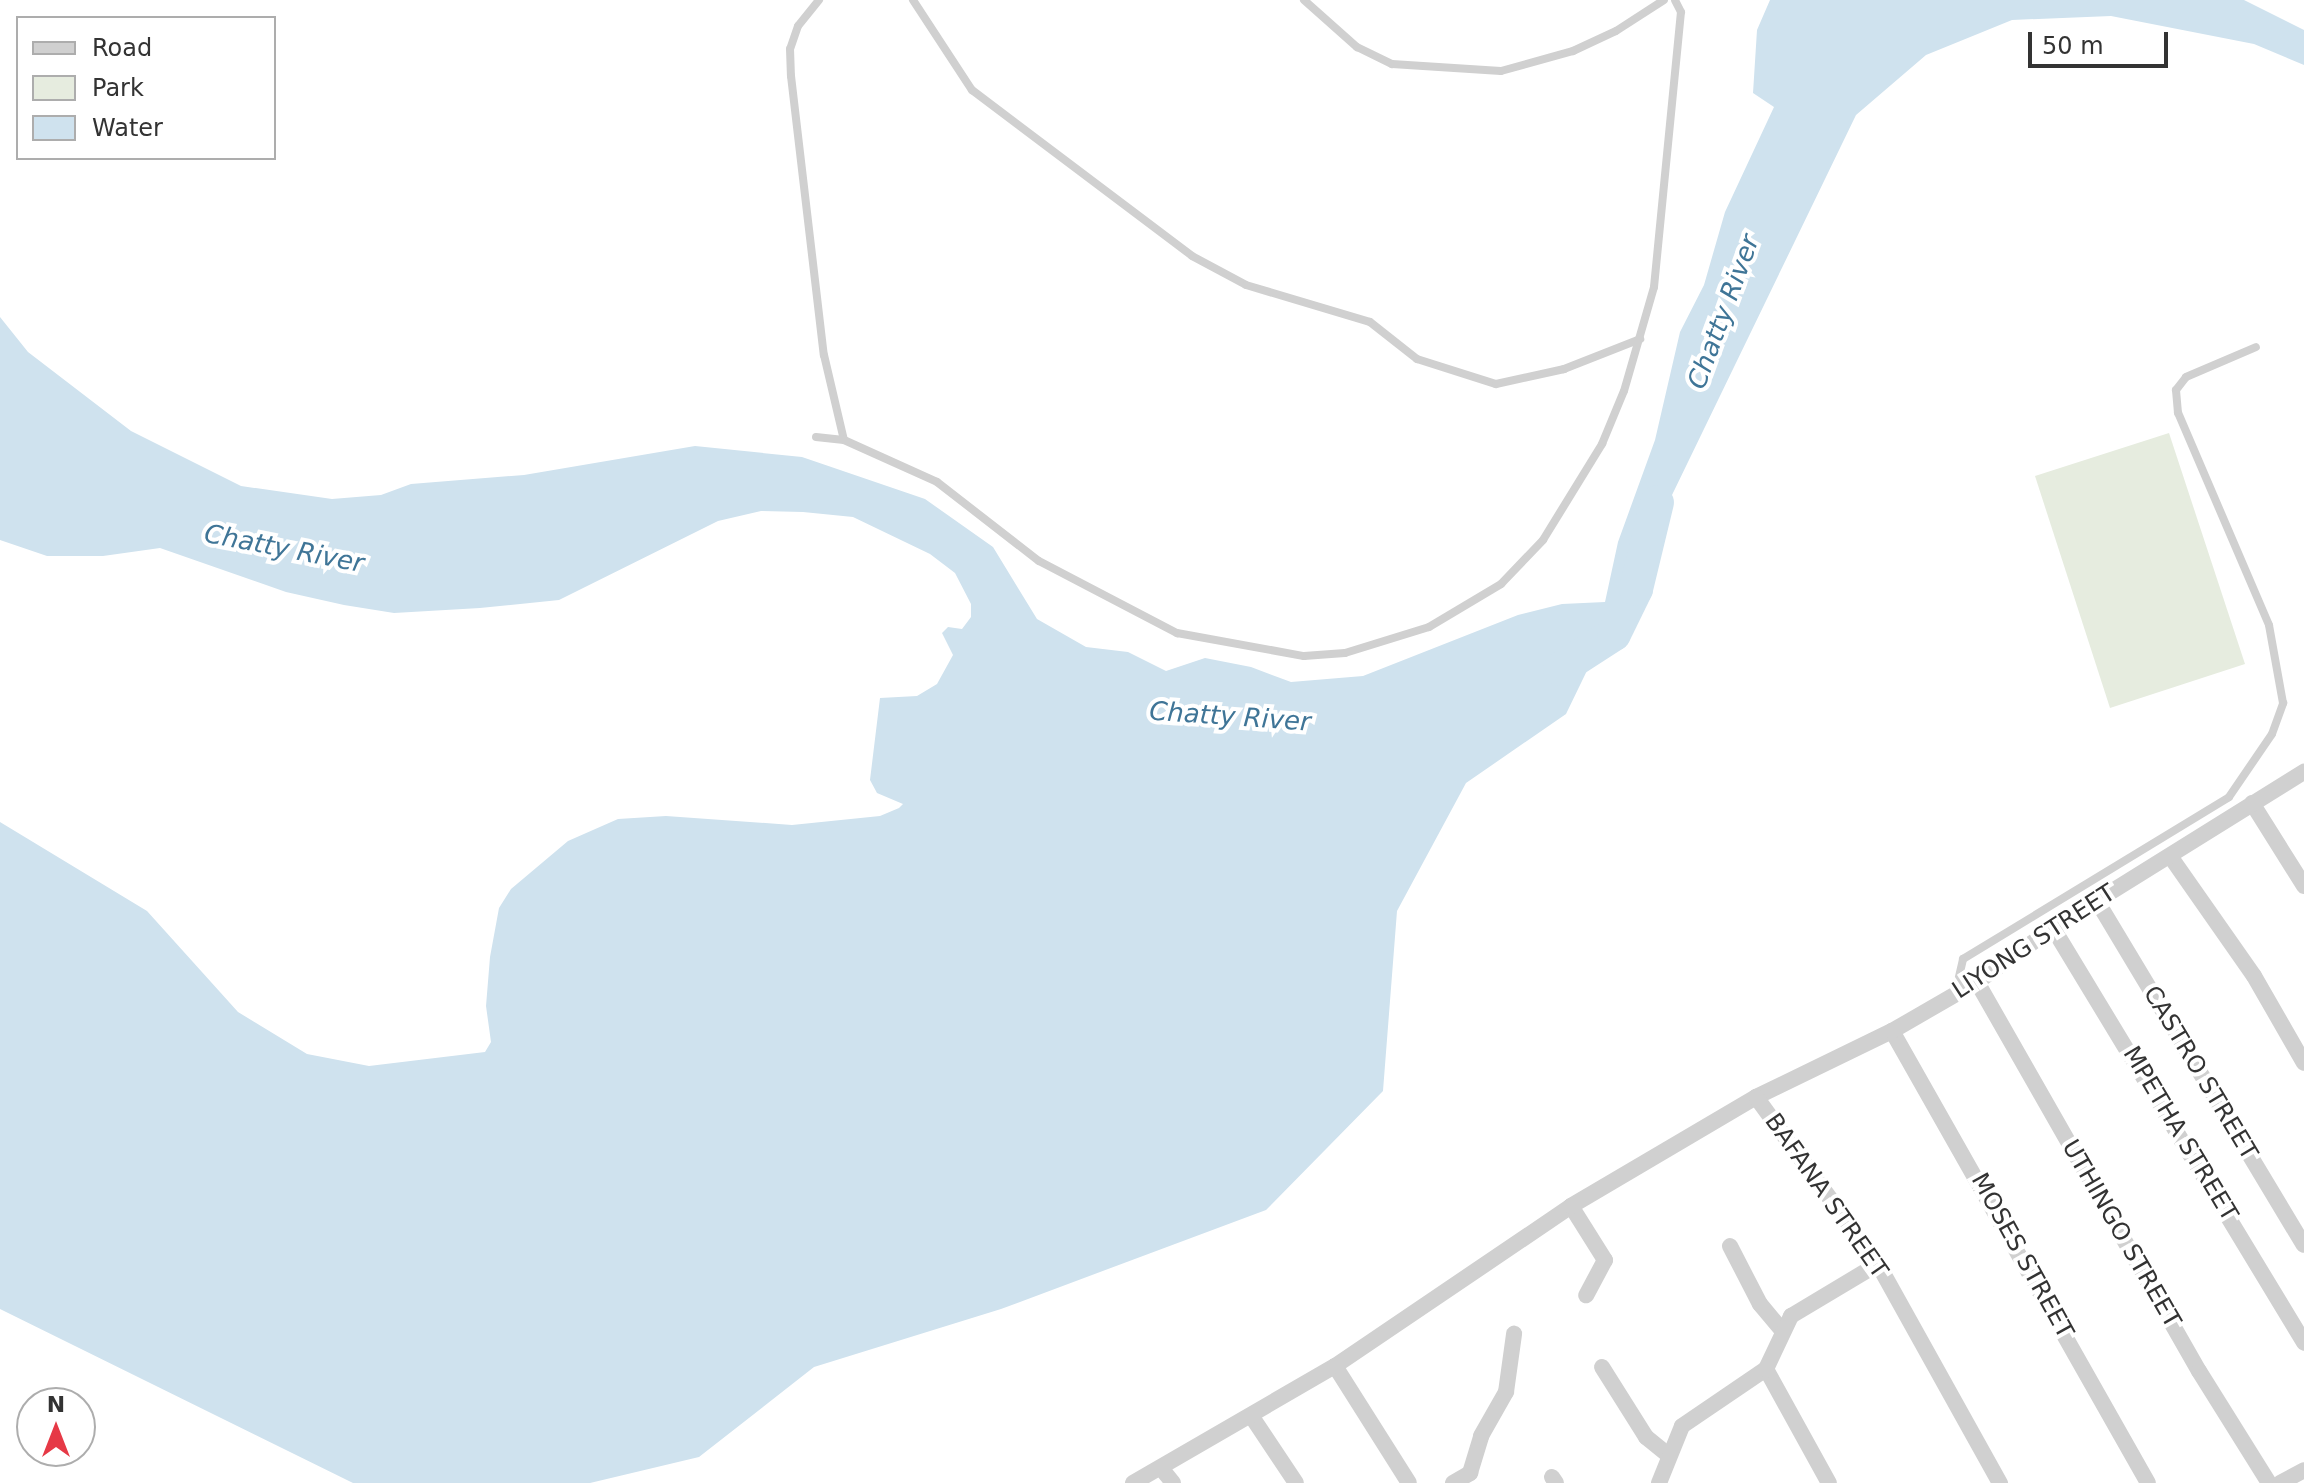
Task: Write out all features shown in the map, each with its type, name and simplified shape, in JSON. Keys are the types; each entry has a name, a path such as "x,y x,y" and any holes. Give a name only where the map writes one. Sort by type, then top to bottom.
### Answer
{"street":[{"name":"LIYONG STREET","path":"1756,1097 1892,1031 1977,982 2053,928 2304,772"},
{"path":"2252,803 2304,886"},
{"path":"2170,856 2254,976 2304,1063"},
{"name":"CASTRO STREET","path":"2097,901 2304,1245"},
{"name":"MPETHA STREET","path":"2053,928 2304,1343"},
{"name":"UTHINGO STREET","path":"1977,982 2199,1371 2269,1483"},
{"name":"MOSES STREET","path":"1892,1031 2148,1483"},
{"name":"BAFANA STREET","path":"1133,1483 1252,1417 1335,1366 1571,1206 1756,1097 1878,1264 2000,1483"},
{"path":"1571,1206 1605,1260 1586,1295"},
{"path":"1730,1246 1760,1304 1781,1329"},
{"path":"1663,1481 1667,1454 1682,1426 1766,1369 1781,1329 1804,1304 1878,1264"},
{"path":"1453,1483 1470,1473 1481,1436 1506,1392 1514,1334"},
{"path":"1335,1366 1409,1483"},
{"path":"1602,1367 1646,1437 1667,1454"},
{"path":"1766,1369 1829,1483"},
{"path":"1252,1417 1296,1483"},
{"path":"1161,1468 1173,1483"},
{"path":"2280,1483 2304,1470"}],"lane":[{"path":"819,0 798,26 790,49 791,76 824,355 844,440"},
{"path":"913,0 984,100 1192,256 1246,285 1370,322 1417,359 1496,384 1564,369 1640,339"},
{"path":"1304,0 1357,47 1392,64 1501,71 1573,51 1616,31 1664,0"},
{"path":"816,437 844,440 937,482 1039,561 1177,633 1304,656 1345,653 1429,627 1501,584 1543,540 1602,444 1640,339 1654,287 1681,12 1675,0"},
{"path":"1955,995 1963,959 2229,797 2272,734 2283,703 2269,625 2178,413 2176,390 2186,377 2256,347"}],"green space":[{"path":"2169,433 2245,664 2110,708 2035,476"}],"water":[{"path":"1770,0 2244,0 2304,30 2304,65 2254,44 2111,16 2012,20 1926,55 1856,115 1566,714 1466,783 1397,911 1383,1091 1266,1210 1001,1309 814,1367 699,1457 590,1483 353,1483 0,1309 0,822 147,911 238,1012 307,1054 369,1066 485,1052 491,1042 486,1006 490,957 499,908 511,889 568,841 618,819 666,816 792,825 880,816 899,808 903,804 877,793 870,780 880,698 917,696 937,684 953,655 942,633 948,627 962,629 971,617 971,604 955,573 930,554 853,517 803,512 761,511 718,521 559,600 480,608 394,613 344,605 286,592 160,548 103,556 47,556 0,540 0,317 28,352 131,431 241,486 332,499 381,495 411,484 524,475 695,446 802,457 925,499 993,547 1037,619 1086,647 1128,652 1166,671 1205,658 1251,667 1291,682 1363,676 1518,615 1562,604 1605,602 1618,542 1655,440 1680,332 1704,285 1725,212 1774,107 1753,93 1757,30"}],"waterway":[{"name":"Chatty River","path":"1560,669 1614,634 1636,589 1657,502"}]}
